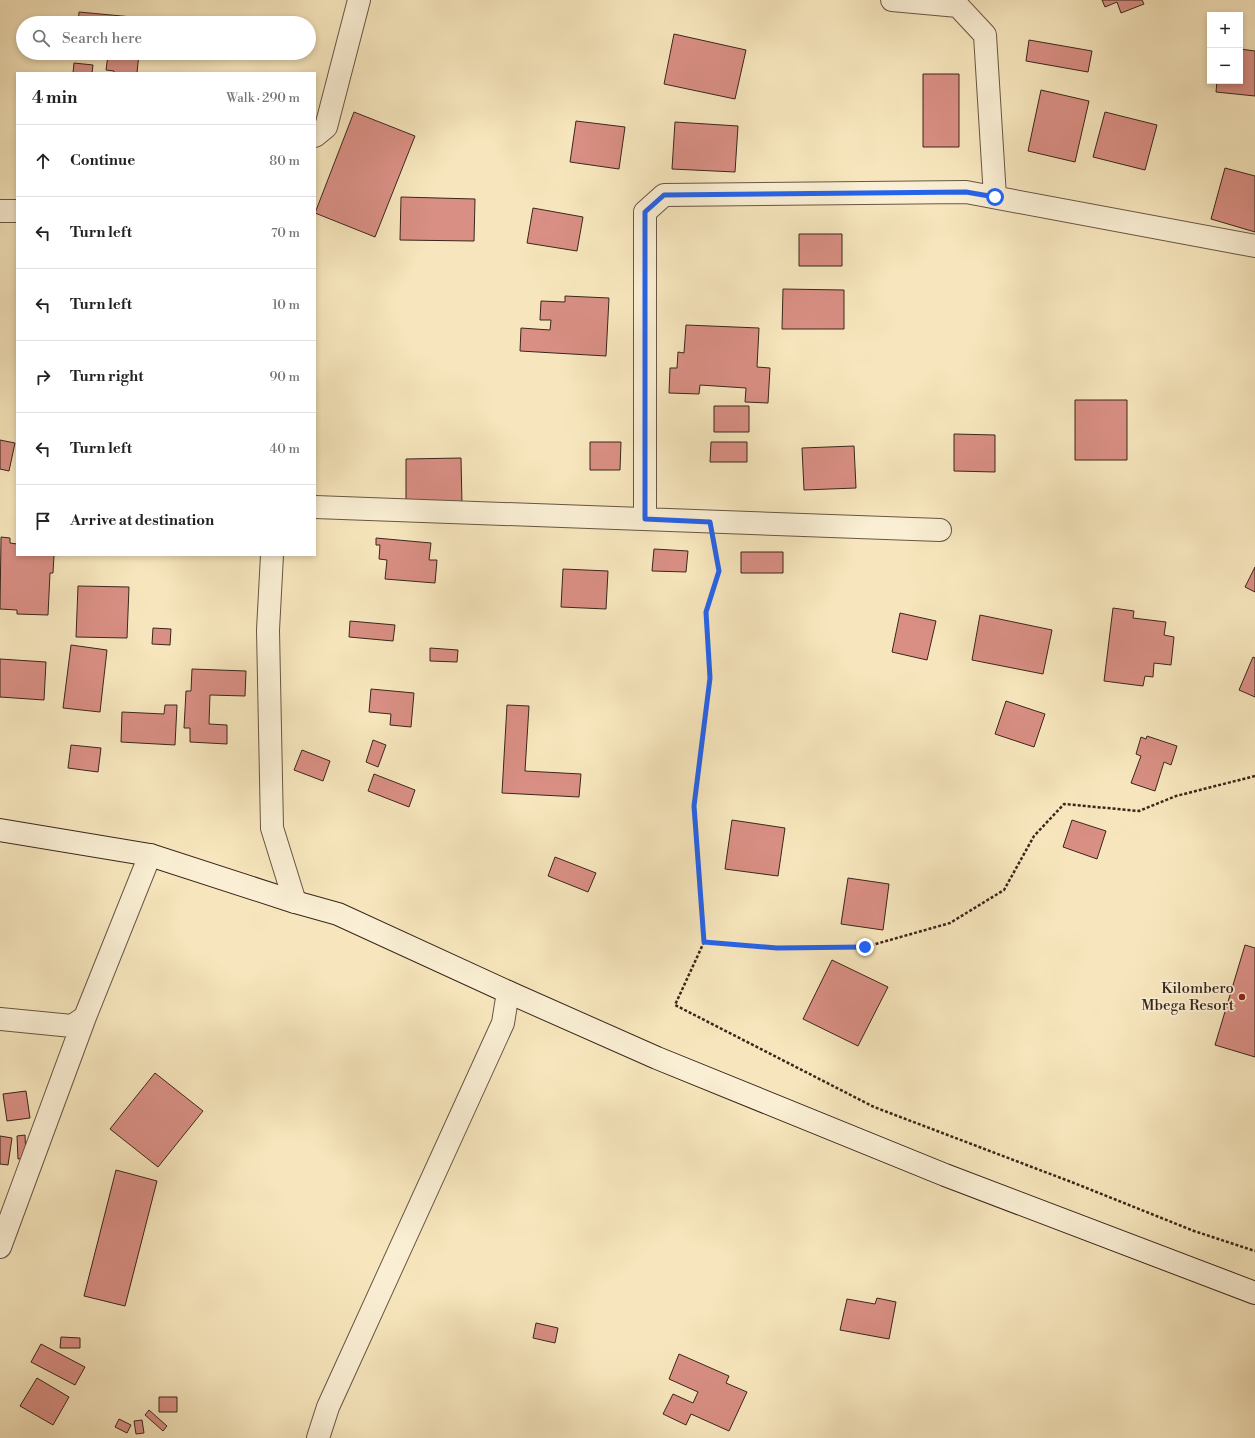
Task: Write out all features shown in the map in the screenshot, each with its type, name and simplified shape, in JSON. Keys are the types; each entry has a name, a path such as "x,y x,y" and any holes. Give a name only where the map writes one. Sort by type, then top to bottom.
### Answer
{"street":[{"path":"316,135 326,127 359,0"},
{"path":"892,0 958,3 985,35 995,197"},
{"path":"645,519 645,212 664,195 966,192 1255,246"},
{"path":"0,211 16,211"},
{"path":"316,507 940,530"},
{"path":"272,556 268,630 272,828 295,902"},
{"path":"0,830 150,855 295,902 338,914 657,1058 945,1175 1255,1293"},
{"path":"0,1247 85,1017 150,855"},
{"path":"318,1438 328,1407 503,1024 508,992"},
{"path":"0,1019 72,1026 85,1017"}],"path":[{"path":"710,522 719,571 706,612 710,678 694,806 704,942 675,1005 874,1107 1074,1183 1194,1231 1255,1251"},
{"path":"704,942 777,948 865,947 950,923 1004,890 1034,836 1064,804 1139,811 1176,796 1255,776"}],"building":[{"path":"1102,0 1142,0 1144,4 1121,13 1117,2 1105,7"},
{"path":"79,12 122,16 79,16"},
{"path":"674,34 746,50 735,99 664,84"},
{"path":"1029,40 1092,51 1088,72 1026,61"},
{"path":"1243,49 1255,51 1255,96 1216,92 1217,84 1243,84"},
{"path":"107,60 138,60 137,72 114,72 106,70"},
{"path":"74,63 93,65 92,72 73,72"},
{"path":"923,74 959,74 959,147 923,147"},
{"path":"1041,90 1089,101 1075,162 1028,151"},
{"path":"354,112 415,136 375,237 316,213"},
{"path":"1105,112 1157,125 1145,170 1093,157"},
{"path":"576,121 625,127 619,169 570,162"},
{"path":"675,122 738,126 735,172 672,169"},
{"path":"1225,168 1255,176 1255,232 1211,219"},
{"path":"401,197 475,199 474,241 400,240"},
{"path":"533,208 583,217 577,251 527,243"},
{"path":"799,234 842,234 842,266 799,266"},
{"path":"783,289 844,290 844,329 782,329"},
{"path":"565,296 609,298 606,356 520,351 521,328 550,330 551,320 540,320 541,301 565,302"},
{"path":"686,325 759,328 757,367 770,368 768,403 745,402 746,388 700,385 699,394 669,393 670,368 677,368 678,352 684,353"},
{"path":"1075,400 1127,400 1127,460 1075,460"},
{"path":"714,406 749,406 749,432 714,432"},
{"path":"954,434 995,435 995,472 954,471"},
{"path":"0,440 15,443 9,471 0,469"},
{"path":"590,442 621,442 620,470 590,470"},
{"path":"711,442 747,442 747,462 710,462"},
{"path":"854,446 856,488 804,490 802,448"},
{"path":"461,458 462,505 406,506 406,459"},
{"path":"1,537 10,538 10,543 16,544 16,556 54,556 53,573 50,573 48,615 17,614 17,610 0,609"},
{"path":"376,538 431,543 429,560 437,560 435,583 385,579 387,560 379,559 380,545 376,545"},
{"path":"654,549 688,551 686,572 652,571"},
{"path":"741,552 783,552 783,573 741,573"},
{"path":"1255,567 1255,592 1245,587"},
{"path":"563,569 608,571 606,609 561,607"},
{"path":"78,586 129,587 127,638 76,637"},
{"path":"1113,608 1134,611 1133,618 1166,622 1164,635 1174,637 1171,665 1154,663 1153,677 1145,676 1143,686 1104,681"},
{"path":"900,613 936,621 927,660 892,652"},
{"path":"980,615 1052,630 1043,674 972,660"},
{"path":"350,621 395,625 393,641 349,637"},
{"path":"153,628 171,629 170,645 152,644"},
{"path":"71,645 107,650 100,712 63,708"},
{"path":"430,648 458,650 457,662 430,661"},
{"path":"1253,657 1255,658 1255,697 1239,690"},
{"path":"0,659 46,662 44,700 0,697"},
{"path":"192,669 246,671 245,696 210,695 209,724 227,725 227,744 190,742 190,728 184,728 186,691 191,691"},
{"path":"371,689 414,693 411,727 390,725 391,714 369,712"},
{"path":"1006,701 1045,714 1034,747 995,734"},
{"path":"165,705 177,705 175,745 121,742 122,712 164,714"},
{"path":"507,705 529,706 525,771 581,774 579,797 502,793"},
{"path":"1147,736 1177,746 1171,765 1164,762 1155,791 1131,783 1141,756 1136,754 1141,737 1146,739"},
{"path":"373,740 386,745 378,767 366,762"},
{"path":"71,745 101,748 98,772 68,768"},
{"path":"302,750 330,761 323,781 294,770"},
{"path":"374,774 415,790 409,807 368,791"},
{"path":"732,820 785,828 778,876 725,869"},
{"path":"1072,820 1106,831 1097,859 1063,847"},
{"path":"555,857 596,873 588,892 548,876"},
{"path":"848,878 889,884 883,930 841,924"},
{"name":"Kilombero Mbega Resort","path":"1245,945 1255,948 1255,1057 1215,1045"},
{"path":"832,960 888,987 858,1046 803,1019"},
{"path":"155,1073 203,1111 158,1167 110,1129"},
{"path":"26,1091 30,1118 7,1121 3,1094"},
{"path":"25,1135 26,1158 18,1159 17,1136"},
{"path":"0,1136 12,1138 8,1165 0,1164"},
{"path":"116,1170 157,1181 125,1306 84,1296"},
{"path":"877,1298 896,1302 889,1339 840,1330 847,1299 875,1304"},
{"path":"536,1323 558,1328 555,1343 533,1338"},
{"path":"61,1337 80,1338 80,1348 60,1348"},
{"path":"41,1344 85,1367 75,1385 31,1362"},
{"path":"679,1354 729,1376 726,1383 747,1392 729,1431 691,1414 686,1425 663,1414 673,1394 693,1403 698,1392 669,1379"},
{"path":"37,1378 69,1397 53,1425 20,1406"},
{"path":"159,1397 177,1397 177,1412 159,1412"},
{"path":"149,1410 167,1426 163,1431 145,1415"},
{"path":"119,1419 131,1425 127,1433 115,1427"},
{"path":"142,1420 144,1433 136,1434 134,1421"}],"place":[{"name":"Kilombero Mbega Resort","path":"1242,997"}],"route":[{"path":"865,947 777,948 704,942 694,806 710,678 706,612 719,571 710,522 645,519 645,212 664,195 966,192 995,197"}]}
